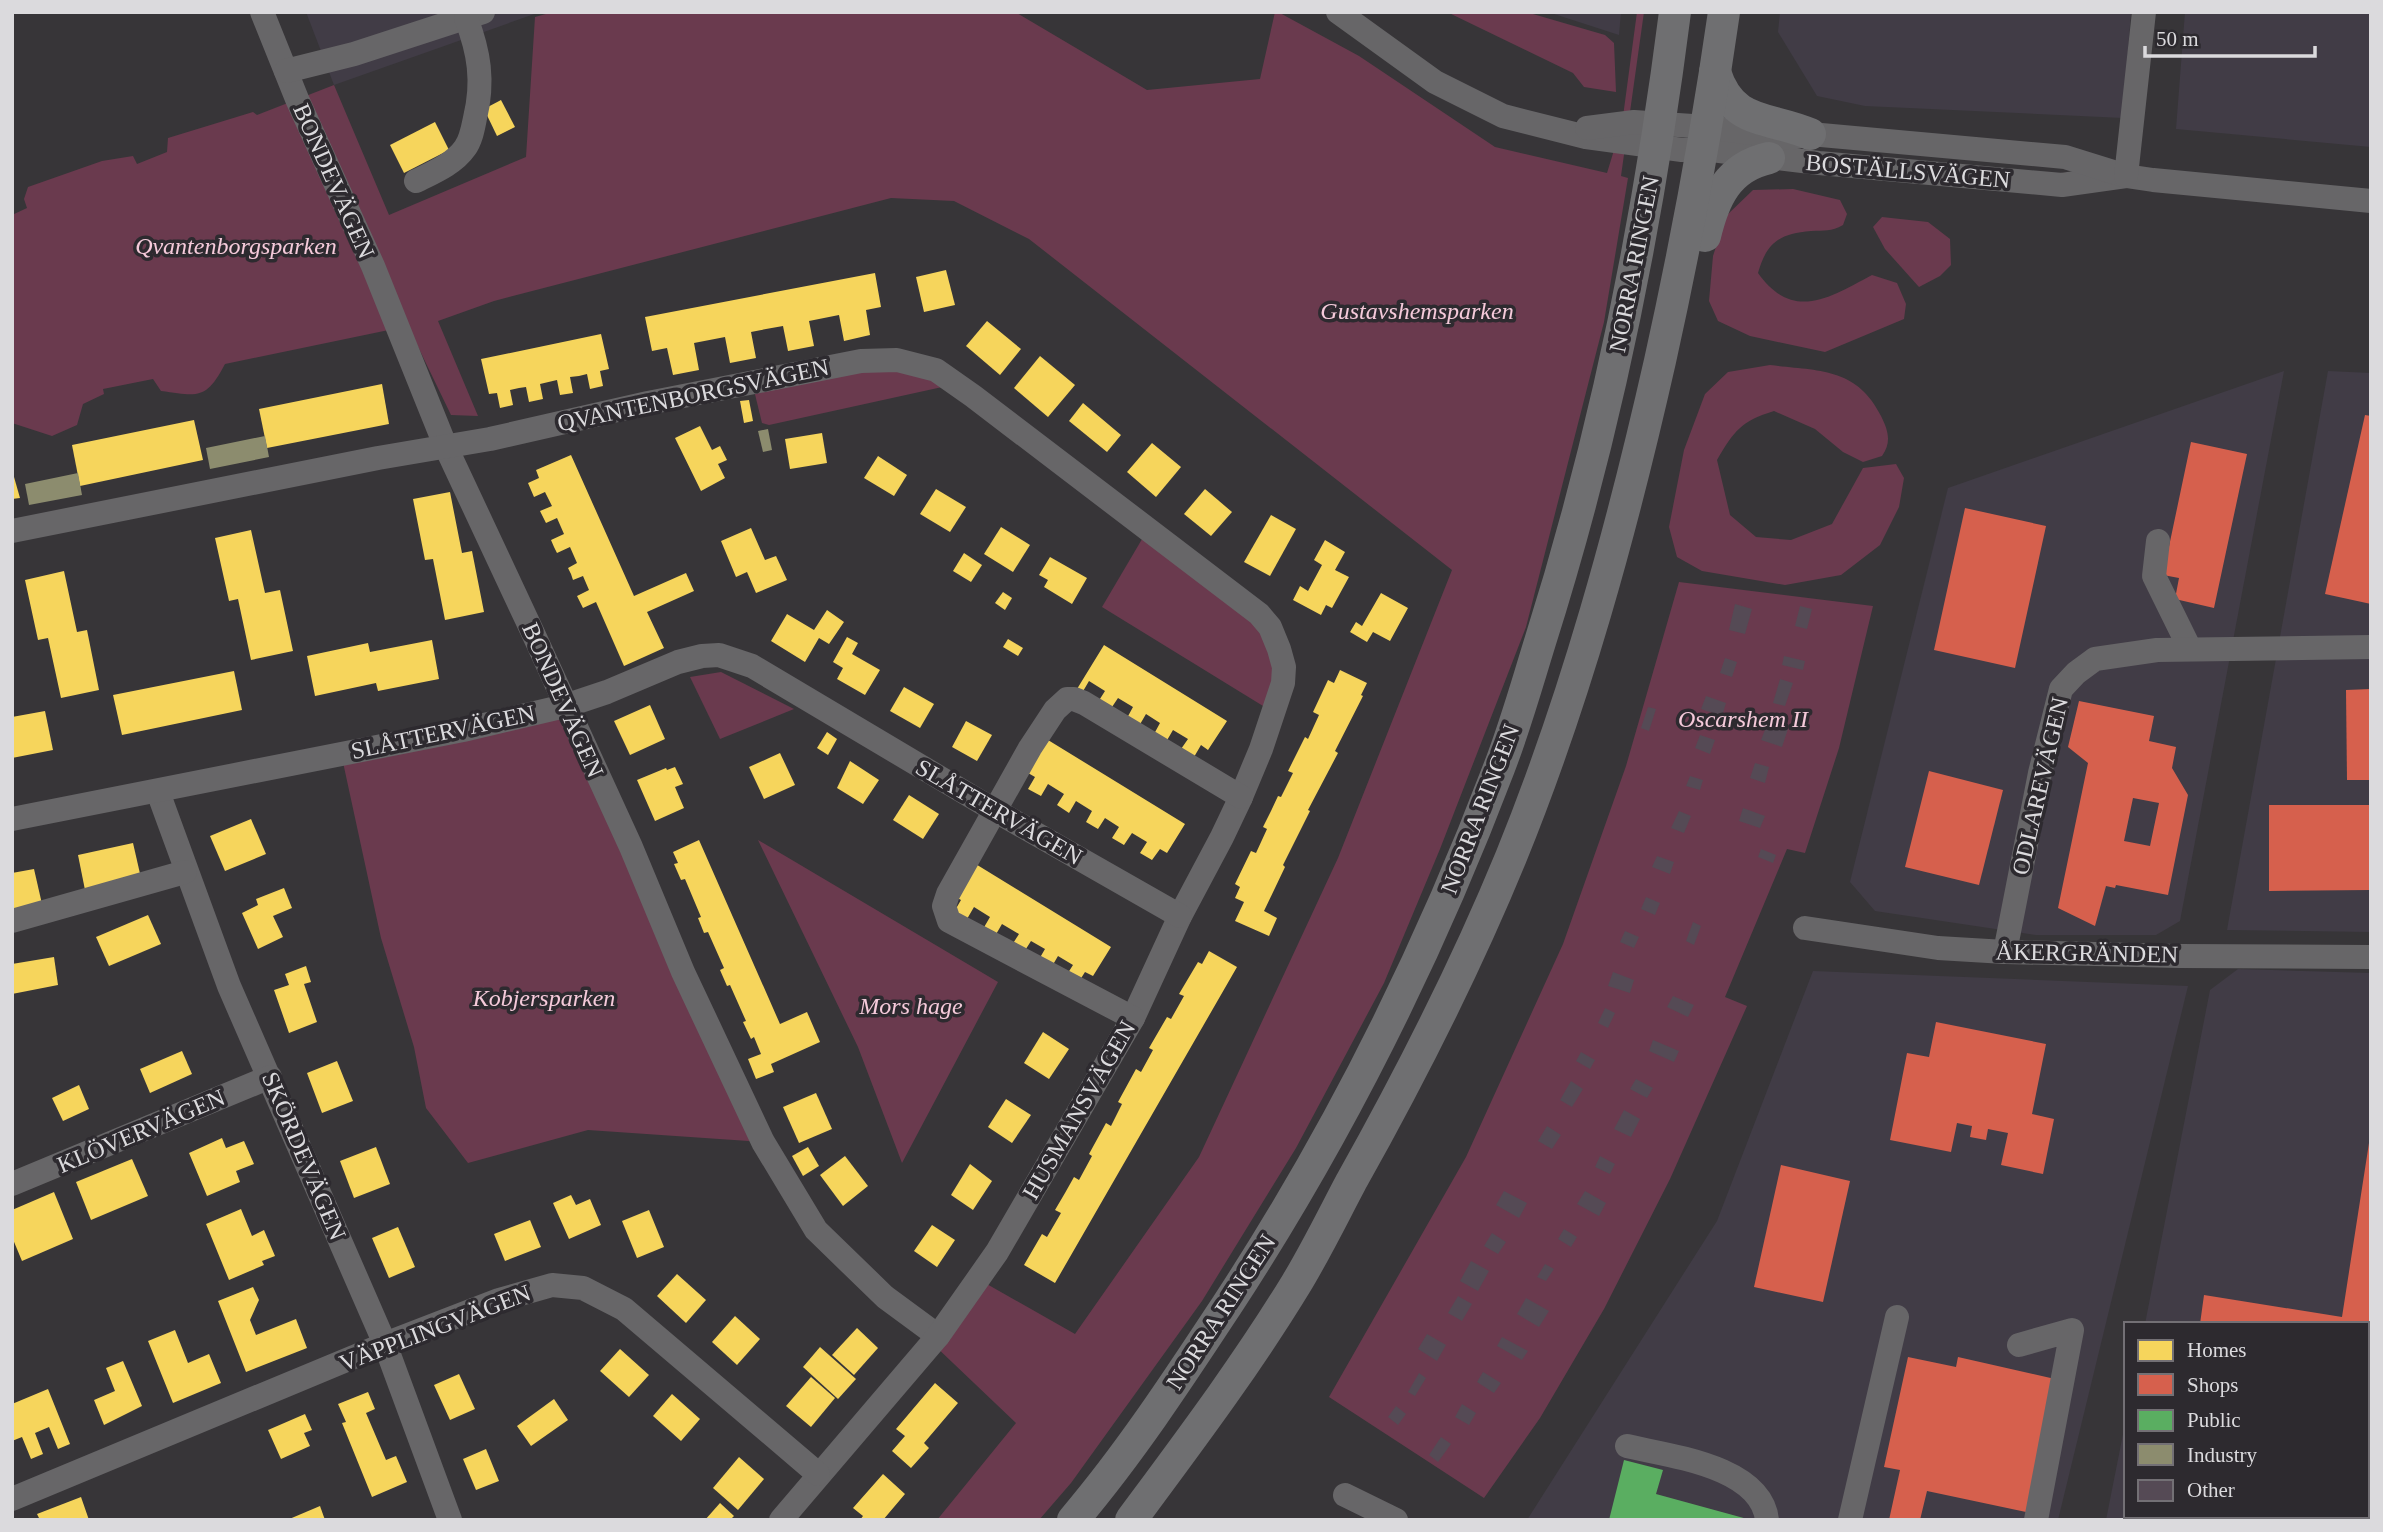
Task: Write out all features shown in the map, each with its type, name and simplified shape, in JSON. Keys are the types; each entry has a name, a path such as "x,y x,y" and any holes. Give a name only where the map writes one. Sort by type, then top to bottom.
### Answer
{"main road":[{"name":"NORRA RINGEN","path":"1130,1520 1216,1406 1297,1282 1394,1106 1462,969 1512,853 1573,685 1626,505 1665,338 1685,137 1666,81 1675,12"},
{"name":"NORRA RINGEN","path":"1073,1520 1181,1376 1261,1254 1332,1131 1410,976 1449,891 1500,765 1561,577 1603,422 1651,177 1685,137 1715,72 1724,12"},
{"path":"1715,72 1726,95 1745,113 1758,120 1794,127 1810,134"},
{"path":"1665,338 1688,311 1715,199 1739,172 1758,160 1769,158"}],"street":[{"name":"BONDEVÄGEN","path":"262,12 373,267 445,446 631,847 683,972 769,1153 816,1230 885,1297 938,1336"},
{"path":"1338,12 1435,82 1503,116 1557,129 1603,127 1634,122 1685,137"},
{"path":"286,71 354,54 474,15 481,84 472,132 466,148 454,160 416,181"},
{"path":"2126,177 2143,24"},
{"name":"BOSTÄLLSVÄGEN","path":"1685,137 1791,138 1810,134 2065,157 2126,177 2371,201"},
{"name":"BOSTÄLLSVÄGEN","path":"1685,137 1769,158 2062,185 2126,177"},
{"name":"QVANTENBORGSVÄGEN","path":"12,531 490,439 797,372 860,361 910,362 936,370 973,396 1248,604 1270,627 1279,649"},
{"path":"2158,541 2154,576 2190,649"},
{"name":"ODLAREVÄGEN","path":"2005,952 2040,773 2061,689 2076,673 2095,659 2136,652 2371,647"},
{"name":"HUSMANSVÄGEN","path":"781,1520 938,1336 996,1252 1133,1018 1180,916 1222,837 1261,749 1283,683 1284,667 1279,649"},
{"name":"SLÅTTERVÄGEN","path":"12,819 158,792 565,706 607,692 678,662 719,655 752,666 994,810 1180,916"},
{"path":"1133,1018 949,921 944,906 948,894 1048,720 1067,699 1083,703 1241,797"},
{"name":"SKÖRDEVÄGEN","path":"158,792 185,872 229,986 385,1344 450,1520"},
{"path":"12,921 185,872"},
{"name":"ÅKERGRÄNDEN","path":"1805,928 1938,948 2005,952 2371,957"},
{"name":"KLÖVERVÄGEN","path":"12,1184 270,1077"},
{"name":"VÄPPLINGVÄGEN","path":"12,1499 385,1344 499,1300 552,1284 583,1288 624,1309 818,1474"},
{"path":"1850,1520 1897,1317"},
{"path":"2019,1345 2072,1330 2036,1520"},
{"path":"1627,1446 1716,1468 1736,1477 1749,1487 1767,1520"},
{"path":"1345,1495 1396,1520"}],"shaded area":[{"path":"306,12 540,12 334,85"},
{"path":"1548,12 1621,12 1619,35"},
{"path":"1780,12 2131,12 2123,118 1865,106 1817,96 1778,32"},
{"path":"2185,12 2371,12 2371,147 2176,129"},
{"path":"2284,371 2180,921 2156,935 2036,935 1875,911 1850,882 1948,488"},
{"path":"2328,371 2371,373 2371,932 2227,930"},
{"path":"2238,969 2371,973 2371,1520 2106,1520 2124,1429 2124,1518 2369,1518 2369,1322 2145,1322 2210,990"},
{"path":"1813,971 2188,986 2058,1520 1527,1520 1717,1221"}],"green space":[{"name":"Gustavshemsparken","path":"553,12 1015,12 1147,90 1260,79 1275,12 1278,12 1359,56 1495,147 1607,173 1622,124 1637,12 1644,12 1621,176 1628,178 1604,322 1526,627 1440,849 1384,983 1296,1148 1202,1301 1071,1483 1039,1520 937,1520 1016,1423 932,1343 978,1279 1075,1334 1199,1157 1338,858 1452,570 1029,239 954,201 891,198 494,301 438,321 478,416 451,415 408,326 225,364 212,384 200,393 161,391 153,379 103,389 104,394 83,404 77,425 52,436 12,423 12,215 27,208 24,199 28,187 102,161 133,156 137,164 167,152 168,138 253,112 257,115 334,85 389,215 526,157 535,17"},
{"path":"1447,12 1526,12 1605,35 1614,43 1616,92 1584,87 1573,73"},
{"path":"1793,189 1840,200 1847,214 1843,225 1831,230 1800,232 1783,237 1770,247 1758,273 1771,288 1798,301 1826,297 1872,275 1897,283 1906,304 1904,319 1825,352 1750,336 1718,321 1709,301 1713,256 1726,216 1753,190"},
{"path":"1882,217 1928,222 1950,239 1951,265 1940,276 1919,287 1885,249 1873,227"},
{"path":"860,361 956,384 769,425 762,423 752,382"},
{"path":"1770,365 1820,371 1848,380 1871,400 1886,426 1888,441 1882,456 1863,462 1843,452 1815,429 1774,411 1746,423 1734,434 1717,460 1730,515 1756,537 1791,540 1832,524 1863,468 1896,464 1904,478 1899,507 1880,545 1841,575 1785,585 1702,571 1677,557 1669,527 1684,450 1705,394 1728,372"},
{"path":"1148,529 1275,638 1273,712 1102,607"},
{"name":"Oscarshem II","path":"1679,582 1873,606 1839,748 1805,853 1787,849 1725,997 1747,1006 1670,1179 1604,1309 1540,1418 1484,1498 1329,1397 1466,1157 1563,944 1626,766"},
{"path":"721,672 794,709 720,739 690,677"},
{"name":"Kobjersparken","path":"565,706 763,1142 588,1130 468,1163 426,1108 414,1047 381,938 341,753"},
{"name":"Mors hage","path":"758,840 998,982 902,1163 858,1047"}],"building: Homes":[{"path":"501,100 515,127 497,136 484,109"},
{"path":"435,122 449,150 404,173 390,145"},
{"path":"946,270 955,305 924,312 916,277"},
{"path":"875,273 881,307 866,310 870,335 844,341 839,315 809,321 814,346 788,351 783,326 751,332 756,358 730,363 725,337 694,343 699,370 673,375 667,348 652,351 645,317"},
{"path":"987,321 1021,349 1000,375 966,346"},
{"path":"601,334 609,369 600,371 603,386 590,389 587,374 570,377 573,393 560,395 557,380 540,384 543,399 529,402 526,387 510,390 513,405 500,408 497,393 489,394 481,359"},
{"path":"1040,356 1075,385 1048,417 1014,388"},
{"path":"382,384 389,424 267,448 259,409"},
{"path":"749,400 753,421 744,423 740,401"},
{"path":"1083,403 1121,435 1107,452 1069,421"},
{"path":"194,420 203,460 80,486 72,445"},
{"path":"700,426 712,450 720,446 727,460 718,464 725,478 701,491 675,438"},
{"path":"822,433 827,463 790,469 785,439"},
{"path":"1152,443 1181,467 1156,497 1127,472"},
{"path":"571,455 634,596 686,573 694,591 647,612 664,648 624,666 596,602 583,608 577,596 589,590 583,576 573,580 568,568 577,563 570,547 557,553 554,547 551,540 564,534 557,518 546,523 540,511 552,506 545,492 534,497 528,483 539,478 536,470"},
{"path":"878,456 907,475 894,496 864,478"},
{"path":"12,470 20,498 12,499"},
{"path":"936,489 966,507 950,532 920,514"},
{"path":"1205,489 1232,512 1211,536 1184,514"},
{"path":"450,492 462,553 472,551 484,612 445,620 433,559 425,560 413,499"},
{"path":"1271,515 1296,529 1270,576 1244,562"},
{"path":"1001,527 1030,545 1013,572 984,554"},
{"path":"751,528 765,560 776,556 787,580 756,593 747,572 736,577 721,541"},
{"path":"251,530 265,593 280,590 293,651 251,660 238,599 229,601 215,538"},
{"path":"1325,540 1345,552 1335,570 1349,577 1332,608 1326,605 1321,615 1293,600 1300,586 1308,591 1322,565 1314,560"},
{"path":"964,553 982,565 971,582 953,571"},
{"path":"1050,557 1087,578 1072,604 1044,587 1048,580 1039,575"},
{"path":"64,571 77,632 87,630 99,690 61,698 48,638 38,640 25,580"},
{"path":"1003,592 1012,598 1005,610 995,603"},
{"path":"1381,593 1408,608 1390,641 1373,632 1367,642 1350,632 1356,622 1362,626"},
{"path":"827,610 844,622 829,644 819,638 805,662 771,641 787,614 814,630"},
{"path":"847,637 858,643 852,654 880,670 865,695 837,679 843,668 833,662"},
{"path":"1008,639 1023,648 1018,656 1003,647"},
{"path":"432,640 439,679 378,691 376,683 315,696 307,656 368,643 370,652"},
{"path":"1104,645 1227,721 1208,750 1201,745 1194,757 1181,749 1188,739 1173,730 1166,742 1154,734 1160,723 1146,714 1139,726 1127,718 1133,707 1118,698 1110,710 1098,702 1105,691 1089,681 1082,693 1077,689"},
{"path":"1340,670 1367,683 1335,751 1338,753 1308,810 1310,811 1264,911 1277,918 1269,936 1235,921 1244,902 1235,898 1240,887 1235,884 1251,851 1256,853 1267,829 1263,827 1293,773 1288,771 1319,715 1313,712 1328,680 1334,683"},
{"path":"234,671 242,710 122,735 113,695"},
{"path":"904,687 934,704 920,728 890,711"},
{"path":"650,705 665,739 630,755 614,721"},
{"path":"45,711 53,750 12,758 12,717"},
{"path":"966,721 992,735 977,761 952,747"},
{"path":"827,732 837,739 828,755 817,748"},
{"path":"1048,740 1185,824 1167,853 1160,849 1152,860 1140,853 1147,842 1132,833 1124,845 1112,838 1119,827 1105,818 1098,829 1086,822 1092,811 1076,801 1069,813 1057,805 1064,794 1048,784 1041,796 1028,789 1035,777 1028,773"},
{"path":"780,753 795,785 764,799 749,767"},
{"path":"850,761 879,780 863,804 837,788"},
{"path":"675,767 683,784 675,787 684,808 655,821 637,780"},
{"path":"909,795 939,814 923,839 893,820"},
{"path":"251,819 266,854 225,871 210,836"},
{"path":"699,840 780,1024 807,1012 820,1042 771,1064 774,1072 756,1079 748,1059 761,1054 754,1037 751,1039 743,1022 746,1021 730,985 727,986 720,970 724,968 708,932 704,933 698,918 701,917 685,879 681,880 674,864 678,863 673,852"},
{"path":"133,843 141,878 85,890 78,855"},
{"path":"974,863 1111,947 1093,976 1085,972 1078,983 1066,976 1073,965 1058,956 1051,968 1038,961 1045,949 1031,941 1024,952 1012,945 1019,934 1002,924 995,936 983,929 990,917 974,907 967,919 954,912 961,900 954,896"},
{"path":"34,869 42,904 12,910 12,873"},
{"path":"284,888 292,908 273,916 283,937 258,949 242,913 258,905 256,899"},
{"path":"148,915 161,944 109,966 96,937"},
{"path":"1209,951 1237,967 1055,1283 1024,1265 1042,1234 1047,1237 1061,1213 1055,1210 1074,1177 1079,1180 1106,1123 1111,1126 1122,1104 1118,1102 1136,1069 1141,1072 1153,1050 1149,1048 1167,1017 1171,1019 1184,996 1179,994 1198,962 1202,964"},
{"path":"54,957 58,985 12,994 12,964"},
{"path":"306,966 311,982 304,984 317,1022 289,1033 274,990 289,985 285,974"},
{"path":"1043,1032 1069,1049 1049,1079 1024,1063"},
{"path":"182,1051 192,1074 150,1093 140,1069"},
{"path":"337,1061 353,1101 322,1113 307,1073"},
{"path":"79,1085 89,1109 63,1121 52,1098"},
{"path":"816,1093 832,1129 799,1143 783,1107"},
{"path":"1006,1099 1031,1115 1012,1143 988,1127"},
{"path":"222,1138 226,1148 244,1141 254,1164 236,1171 240,1182 207,1196 189,1153"},
{"path":"376,1147 390,1184 354,1198 340,1161"},
{"path":"808,1147 819,1166 803,1176 792,1156"},
{"path":"845,1156 868,1186 843,1206 820,1175"},
{"path":"132,1159 148,1196 91,1220 76,1182"},
{"path":"970,1164 992,1181 973,1210 951,1195"},
{"path":"54,1192 73,1239 22,1261 12,1237 12,1210"},
{"path":"571,1195 576,1205 590,1199 601,1225 569,1239 553,1203"},
{"path":"241,1209 252,1236 264,1230 275,1256 262,1261 264,1265 229,1280 206,1224"},
{"path":"649,1210 664,1247 637,1258 622,1221"},
{"path":"530,1220 541,1247 505,1261 494,1234"},
{"path":"932,1225 955,1240 937,1267 914,1251"},
{"path":"398,1227 415,1267 389,1278 372,1238"},
{"path":"677,1274 706,1300 686,1323 657,1296"},
{"path":"253,1287 259,1300 250,1320 256,1335 296,1319 307,1348 246,1372 218,1301"},
{"path":"735,1316 760,1339 737,1365 712,1342"},
{"path":"857,1328 878,1348 854,1375 832,1355"},
{"path":"175,1330 188,1363 209,1354 221,1383 173,1403 148,1341"},
{"path":"820,1347 856,1379 838,1399 803,1367"},
{"path":"620,1349 649,1375 629,1397 600,1371"},
{"path":"123,1361 142,1406 104,1425 94,1400 115,1391 106,1368"},
{"path":"459,1374 475,1409 450,1420 434,1385"},
{"path":"811,1377 835,1398 811,1427 786,1406"},
{"path":"935,1383 958,1403 924,1443 929,1448 911,1468 892,1451 905,1436 896,1429"},
{"path":"48,1389 70,1444 58,1449 49,1427 35,1433 43,1454 31,1459 22,1437 12,1441 12,1404"},
{"path":"368,1392 375,1409 366,1413 386,1460 396,1456 407,1482 372,1497 342,1423 346,1422 338,1404"},
{"path":"672,1394 700,1419 681,1441 653,1416"},
{"path":"554,1399 568,1420 531,1446 517,1426"},
{"path":"305,1414 312,1430 304,1433 310,1446 281,1459 268,1430"},
{"path":"486,1449 499,1481 476,1490 463,1459"},
{"path":"739,1457 764,1479 738,1510 713,1488"},
{"path":"883,1474 905,1494 883,1520 860,1520 863,1516 853,1508"},
{"path":"81,1497 89,1520 40,1520 37,1514"},
{"path":"720,1503 734,1516 730,1520 705,1520"},
{"path":"320,1506 325,1520 287,1520"}],"building: Shops":[{"path":"2365,415 2371,416 2371,604 2325,594"},
{"path":"2191,442 2247,454 2214,608 2175,599 2179,578 2163,575"},
{"path":"1965,508 2046,526 2015,668 1934,650"},
{"path":"2371,689 2371,780 2347,780 2346,690"},
{"path":"2079,701 2154,716 2149,741 2176,747 2172,768 2188,795 2168,895 2116,885 2115,888 2106,886 2095,926 2058,908 2088,763 2068,747","holes":["2133,798 2159,803 2150,846 2124,841"]},
{"path":"1929,771 2003,790 1979,885 1905,867"},
{"path":"2269,805 2371,805 2371,890 2269,891"},
{"path":"1936,1022 2046,1044 2032,1114 2054,1119 2043,1174 2001,1165 2008,1133 1988,1129 1986,1140 1970,1137 1972,1126 1957,1123 1951,1152 1890,1140 1907,1053 1929,1057"},
{"path":"2371,1143 2371,1409 2369,1322 2200,1322 2204,1295 2342,1317"},
{"path":"1781,1165 1850,1181 1823,1302 1754,1287"},
{"path":"1908,1357 1956,1367 1958,1357 2055,1379 2026,1512 1927,1491 1920,1520 1889,1520 1900,1470 1884,1467"}],"building: Public":[{"path":"1624,1460 1663,1470 1656,1494 1751,1520 1609,1520"}],"building: Industry":[{"path":"768,429 772,450 763,452 758,431"},
{"path":"265,436 269,457 210,469 206,448"},
{"path":"78,473 82,495 29,505 25,484"}],"building: Other":[{"path":"1735,604 1752,609 1745,634 1729,630"},
{"path":"1800,606 1812,609 1807,629 1795,626"},
{"path":"1784,656 1805,661 1803,670 1782,665"},
{"path":"1725,658 1737,662 1732,677 1720,673"},
{"path":"1780,679 1793,683 1785,706 1773,703"},
{"path":"1706,696 1726,703 1722,716 1701,709"},
{"path":"1648,707 1656,709 1649,731 1641,728"},
{"path":"1768,722 1788,729 1782,747 1761,740"},
{"path":"1700,735 1715,740 1710,754 1695,748"},
{"path":"1755,763 1769,767 1765,783 1750,778"},
{"path":"1690,776 1703,780 1700,790 1686,786"},
{"path":"1743,808 1765,816 1760,828 1739,821"},
{"path":"1679,811 1691,816 1684,833 1671,828"},
{"path":"1761,849 1776,855 1773,863 1758,857"},
{"path":"1657,856 1674,862 1670,874 1652,867"},
{"path":"1646,897 1660,903 1655,915 1641,909"},
{"path":"1693,922 1701,926 1694,945 1686,941"},
{"path":"1625,931 1639,937 1634,948 1620,942"},
{"path":"1613,972 1634,980 1630,993 1608,986"},
{"path":"1673,996 1694,1005 1688,1017 1667,1007"},
{"path":"1605,1008 1615,1013 1608,1028 1598,1023"},
{"path":"1653,1040 1679,1051 1674,1062 1649,1051"},
{"path":"1581,1052 1595,1060 1590,1069 1576,1061"},
{"path":"1636,1079 1653,1088 1647,1098 1630,1089"},
{"path":"1571,1081 1583,1089 1572,1107 1560,1100"},
{"path":"1624,1110 1640,1119 1631,1137 1614,1129"},
{"path":"1547,1126 1561,1135 1552,1149 1538,1141"},
{"path":"1600,1156 1615,1164 1610,1174 1595,1167"},
{"path":"1504,1191 1527,1203 1519,1218 1496,1205"},
{"path":"1585,1191 1606,1203 1599,1216 1577,1204"},
{"path":"1564,1229 1577,1237 1571,1247 1558,1239"},
{"path":"1492,1233 1506,1242 1498,1254 1484,1246"},
{"path":"1471,1261 1489,1271 1478,1291 1460,1281"},
{"path":"1545,1264 1554,1269 1546,1281 1537,1277"},
{"path":"1458,1296 1472,1304 1462,1321 1448,1313"},
{"path":"1526,1298 1549,1311 1539,1327 1517,1314"},
{"path":"1427,1334 1446,1345 1437,1361 1418,1349"},
{"path":"1502,1337 1528,1351 1522,1360 1497,1346"},
{"path":"1483,1372 1501,1383 1494,1393 1477,1382"},
{"path":"1419,1373 1426,1378 1415,1396 1408,1392"},
{"path":"1462,1404 1476,1413 1469,1425 1455,1417"},
{"path":"1396,1406 1406,1414 1398,1425 1388,1417"},
{"path":"1441,1437 1451,1444 1438,1462 1429,1455"}],"park label":[{"name":"Qvantenborgsparken","path":"236,246"}]}
